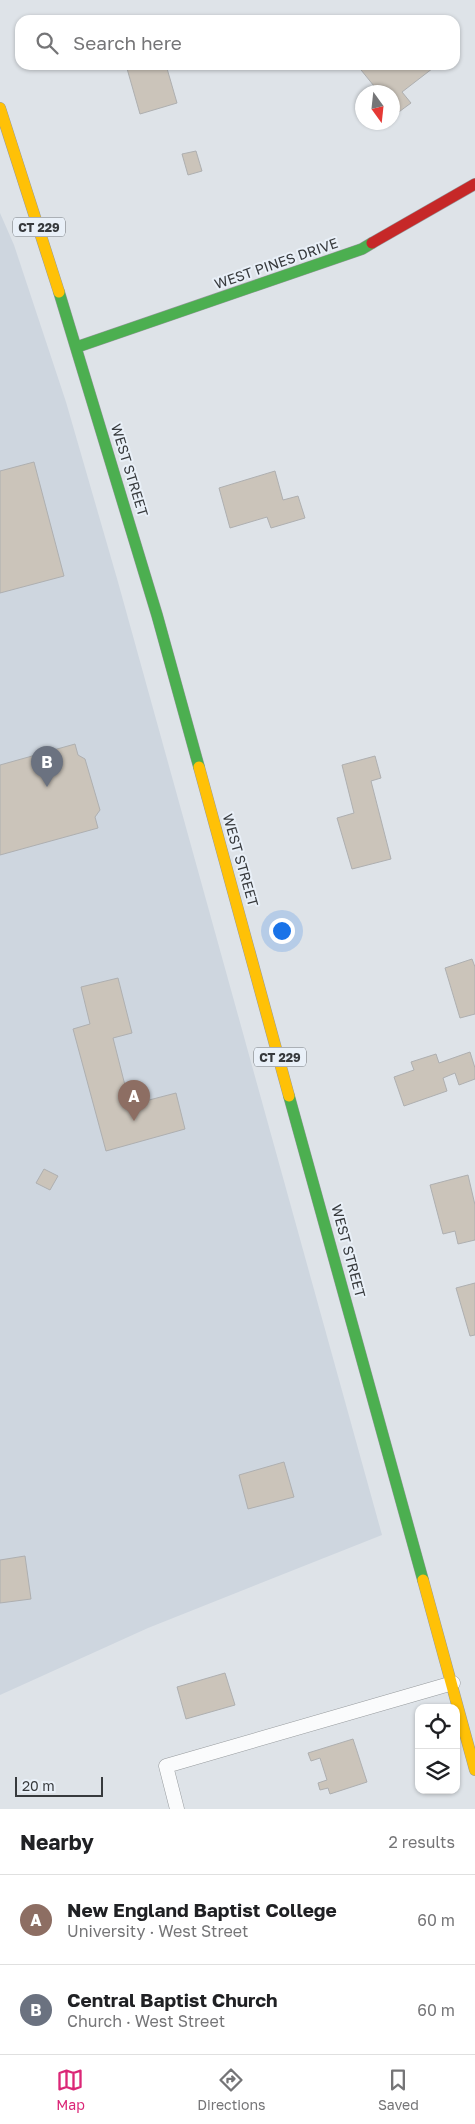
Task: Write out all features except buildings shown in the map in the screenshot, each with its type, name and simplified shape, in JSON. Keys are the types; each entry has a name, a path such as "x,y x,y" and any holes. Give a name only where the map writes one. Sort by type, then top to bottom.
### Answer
{"main road":[{"name":"WEST STREET","path":"0,108 77,347 161,630 453,1683 475,1770"},
{"name":"WEST PINES DRIVE","path":"77,347 362,249 475,184"}],"lane":[{"path":"177,1809 166,1766 453,1683"}],"shaded area":[{"path":"0,213 14,245 66,402 118,582 382,1535 148,1628 0,1695"}],"traffic: fast":[{"path":"77,347 362,249 372,243"},
{"path":"59,292 157,615 199,767"},
{"path":"289,1096 423,1580"}],"traffic: slow":[{"path":"0,108 59,292"},
{"path":"199,767 289,1096"},
{"path":"423,1580 475,1770"}],"traffic: jam":[{"path":"372,243 475,184"}],"place":[{"name":"Central Baptist Church","path":"47,787"},
{"name":"New England Baptist College","path":"134,1121"}]}
